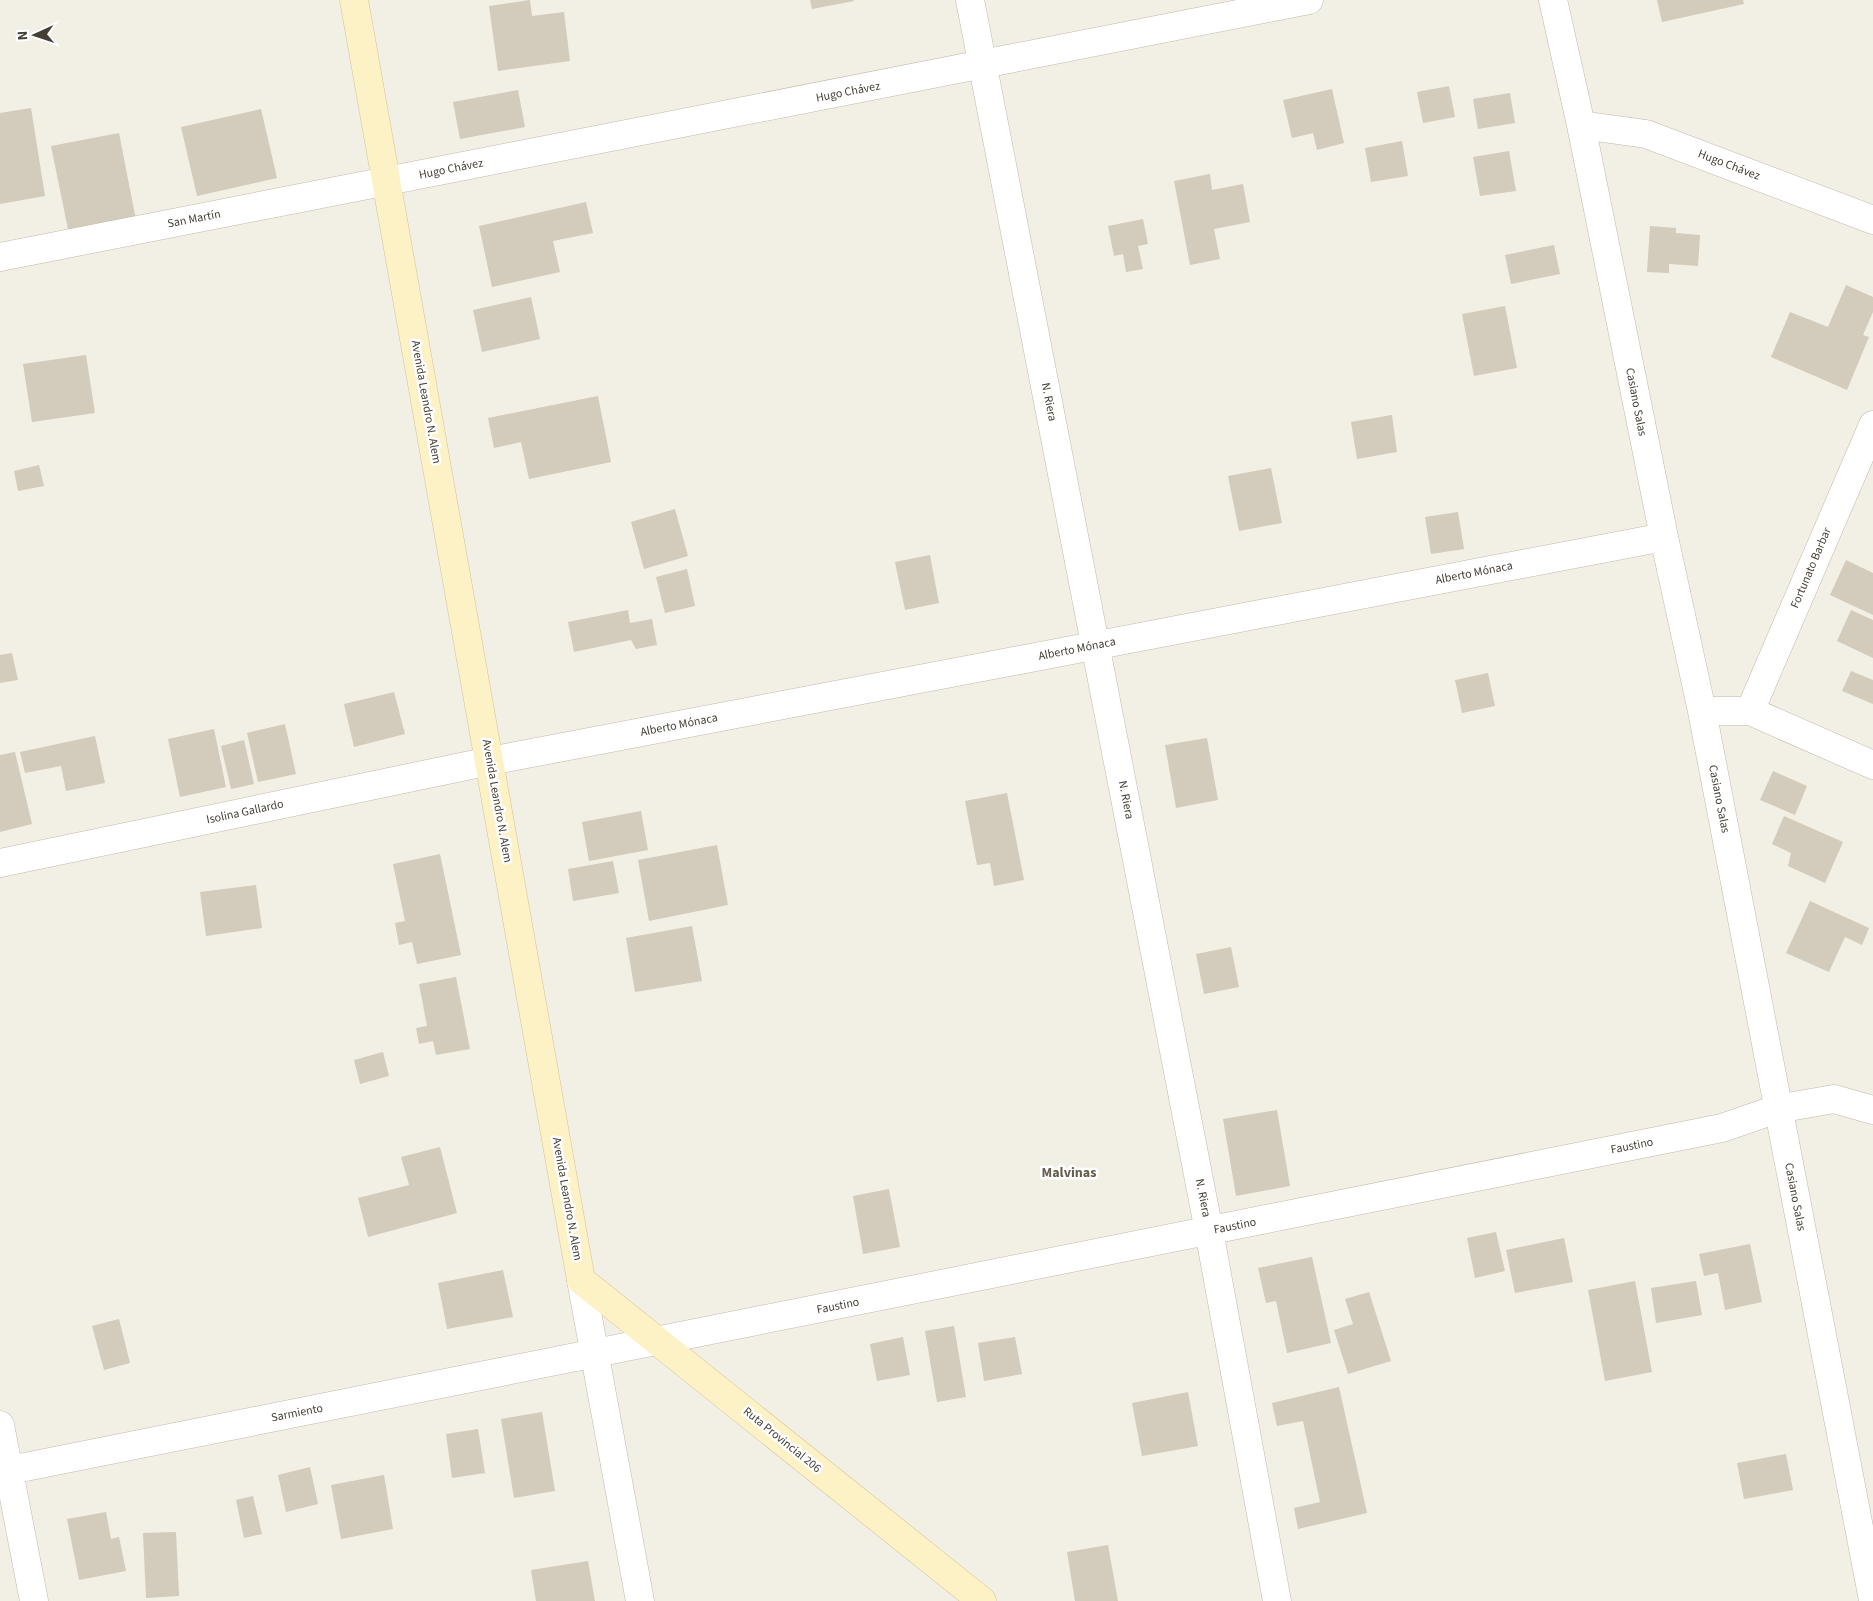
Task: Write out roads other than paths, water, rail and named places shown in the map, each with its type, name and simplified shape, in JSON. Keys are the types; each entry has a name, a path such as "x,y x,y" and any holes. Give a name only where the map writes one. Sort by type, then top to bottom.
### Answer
{"main road":[{"name":"Avenida Leandro N. Alem","path":"354,0 581,1280"},
{"name":"Ruta Provincial 206","path":"581,1280 982,1601"}],"street":[{"name":"N. Riera","path":"970,0 1209,1231 1278,1601"},
{"name":"Hugo Chávez","path":"387,182 1309,0"},
{"name":"Casiano Salas","path":"1553,0 1581,126 1664,537 1702,711 1777,1109 1873,1600"},
{"name":"Hugo Chávez","path":"1581,126 1646,134 1873,220"},
{"name":"San Martín","path":"0,257 387,182"},
{"name":"Fortunato Barbar","path":"1750,711 1873,425"},
{"name":"Alberto Mónaca","path":"490,761 1664,537"},
{"path":"1702,711 1750,711 1873,765"},
{"name":"Isolina Gallardo","path":"0,863 490,761"},
{"name":"Faustino","path":"594,1354 1722,1128 1777,1109 1834,1100 1873,1110"},
{"name":"Avenida Leandro N. Alem","path":"581,1280 640,1601"},
{"name":"Sarmiento","path":"4,1472 594,1354"},
{"path":"0,1425 4,1472 34,1601"}],"district":[{"name":"Malvinas","path":"1069,1173"}]}
